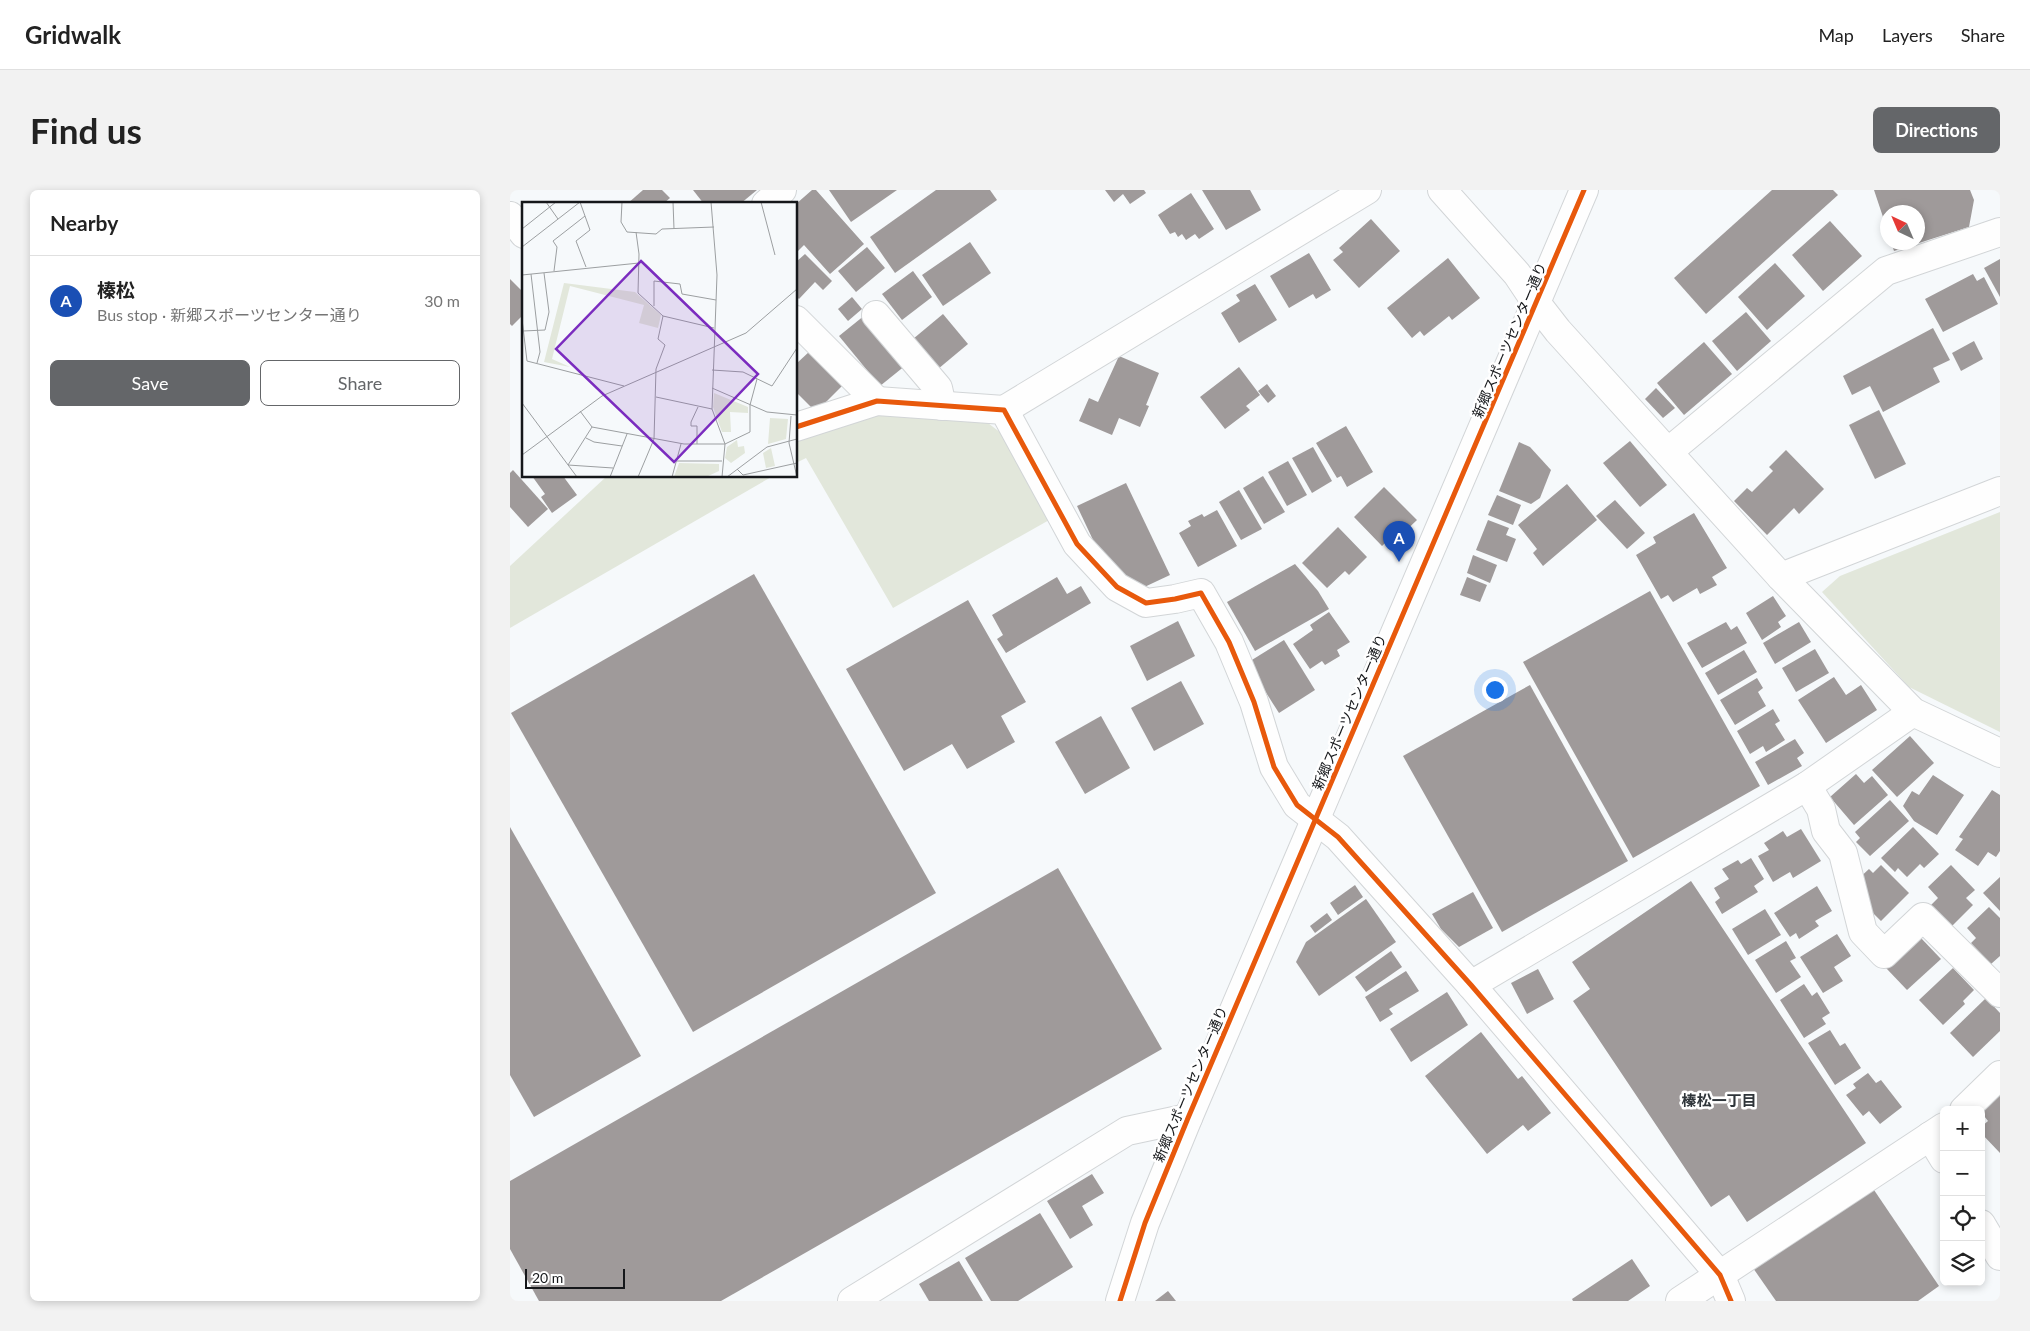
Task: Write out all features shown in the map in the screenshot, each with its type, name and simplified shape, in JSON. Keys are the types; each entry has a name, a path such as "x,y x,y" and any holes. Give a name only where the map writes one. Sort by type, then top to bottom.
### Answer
{"street":[{"path":"768,202 782,190"},
{"path":"798,426 877,401 1004,410 1367,190"},
{"path":"1442,190 1517,274 1558,331 1781,577 1913,712 2000,753"},
{"name":"新郷スポーツセンター通り","path":"1120,1301 1145,1224 1188,1118 1537,304 1584,190"},
{"path":"510,216 522,231"},
{"path":"1668,452 1886,270 2000,232"},
{"path":"876,315 938,388 942,406"},
{"path":"798,322 877,401"},
{"path":"1004,410 1077,544 1116,587 1146,603 1201,593 1229,642 1254,702 1274,767 1297,805 1338,837 1471,985 1720,1275 1731,1301"},
{"path":"1781,577 2000,492"},
{"path":"1471,985 1808,786 1913,712"},
{"path":"1808,786 1821,809 1826,830 1843,854 1863,932 1884,954 1923,916 2000,993"},
{"path":"1968,1106 2000,1075"},
{"path":"852,1301 1127,1131 1188,1118"},
{"path":"1680,1301 1937,1131 1942,1151"},
{"path":"1985,1231 2000,1256"}],"shaded area":[{"path":"873,413 984,420 1001,433 1051,519 893,608 806,458 798,462 798,435"},
{"path":"605,478 770,478 510,628 510,566"},
{"path":"2000,512 2000,732 1909,687 1822,592 1840,576"}],"building":[{"path":"643,190 662,190 670,198 665,202 629,202"},
{"path":"693,190 757,190 742,202 702,202"},
{"path":"812,190 816,190 864,244 830,274 804,245 798,251 798,202"},
{"path":"829,190 897,190 851,222"},
{"path":"936,190 990,190 997,200 895,273 870,237"},
{"path":"1105,190 1144,190 1146,193 1130,204 1123,194 1114,202"},
{"path":"1202,190 1250,190 1261,210 1226,230"},
{"path":"1772,190 1833,190 1838,195 1706,314 1674,278"},
{"path":"1874,190 1970,190 1974,200 1969,227 1925,241 1925,205 1880,205 1880,208"},
{"path":"1191,193 1214,229 1199,239 1195,234 1186,240 1182,234 1178,237 1175,232 1170,234 1158,215"},
{"path":"1371,219 1400,251 1359,288 1333,260 1343,252 1339,248"},
{"path":"1830,221 1862,256 1823,291 1792,255"},
{"path":"970,242 991,273 943,306 922,275"},
{"path":"867,247 885,268 856,292 838,271"},
{"path":"1309,253 1331,290 1316,299 1313,294 1289,308 1270,276"},
{"path":"805,254 832,281 823,290 815,282 799,299 798,260"},
{"path":"1448,258 1480,298 1452,320 1449,316 1424,336 1420,331 1412,338 1387,308"},
{"path":"2000,259 2000,297 1984,268"},
{"path":"1775,263 1805,296 1767,330 1738,297"},
{"path":"913,271 932,297 902,320 882,294"},
{"path":"1973,274 1977,281 1984,277 1998,304 1943,332 1925,299"},
{"path":"510,279 522,291 522,316 512,326 510,324"},
{"path":"1255,284 1277,320 1239,343 1221,313 1240,301 1236,295"},
{"path":"852,297 862,309 848,321 838,309"},
{"path":"1746,312 1771,341 1737,371 1712,341"},
{"path":"943,314 968,344 938,369 913,339"},
{"path":"865,315 906,365 880,386 839,336"},
{"path":"1933,328 1950,360 1933,368 1940,382 1883,412 1870,386 1852,395 1843,376"},
{"path":"1974,341 1983,359 1961,371 1952,353"},
{"path":"1704,342 1732,374 1684,415 1657,383"},
{"path":"810,351 843,385 816,412 798,394 798,362"},
{"path":"1119,356 1159,373 1146,405 1149,406 1140,427 1119,418 1112,435 1079,421 1089,398 1098,402"},
{"path":"1239,367 1260,395 1246,406 1250,410 1225,429 1200,397"},
{"path":"1267,384 1276,396 1268,403 1258,391"},
{"path":"1656,388 1675,408 1663,418 1645,399"},
{"path":"1879,410 1906,464 1875,479 1849,425"},
{"path":"1346,426 1373,472 1347,487 1341,476 1337,478 1316,443"},
{"path":"1630,441 1667,485 1640,507 1603,463"},
{"path":"1519,442 1530,447 1551,470 1540,498 1531,504 1499,491"},
{"path":"1313,447 1332,481 1312,493 1292,458"},
{"path":"1786,450 1824,489 1799,514 1794,508 1767,535 1734,501 1747,488 1752,492 1773,471 1769,467"},
{"path":"1288,461 1307,495 1287,506 1268,472"},
{"path":"513,470 548,509 528,527 510,507 510,473"},
{"path":"1263,476 1285,512 1264,524 1243,488"},
{"path":"533,478 564,478 577,495 552,513 541,497 545,494"},
{"path":"1126,483 1170,575 1138,590 1102,559 1077,506"},
{"path":"1567,484 1597,520 1543,566 1533,553 1537,549 1518,525"},
{"path":"1384,487 1417,520 1400,536 1396,532 1382,546 1354,517"},
{"path":"1239,490 1262,529 1241,540 1219,502"},
{"path":"1497,495 1521,505 1513,525 1488,515"},
{"path":"1615,500 1645,533 1627,549 1596,516"},
{"path":"1217,510 1237,546 1198,567 1179,533 1191,526 1188,521 1202,514 1204,517"},
{"path":"1694,513 1727,568 1712,577 1717,585 1700,594 1697,588 1673,602 1668,595 1661,599 1636,555 1656,543 1653,537"},
{"path":"1488,520 1509,528 1506,535 1516,539 1507,562 1476,550"},
{"path":"1338,527 1367,557 1349,575 1345,571 1327,588 1302,563"},
{"path":"1473,555 1497,565 1490,583 1467,573"},
{"path":"1295,564 1318,591 1329,609 1255,651 1227,602"},
{"path":"754,574 936,893 693,1032 511,713"},
{"path":"1057,577 1067,594 1081,586 1091,603 1006,653 997,639 1003,635 992,615"},
{"path":"1467,577 1487,585 1480,602 1460,595"},
{"path":"1650,591 1760,786 1633,858 1523,662"},
{"path":"1773,596 1786,616 1778,622 1781,627 1762,640 1746,613"},
{"path":"968,600 1026,702 1001,716 1015,742 967,769 952,744 904,771 846,669"},
{"path":"1329,612 1350,642 1337,650 1340,656 1325,665 1322,661 1310,669 1293,644 1313,630 1310,625"},
{"path":"1178,621 1195,656 1147,681 1130,646"},
{"path":"1726,622 1731,630 1737,626 1747,643 1702,668 1687,643"},
{"path":"1799,622 1811,642 1775,664 1763,643"},
{"path":"1284,640 1315,690 1279,713 1247,663"},
{"path":"1815,649 1829,673 1796,692 1782,668"},
{"path":"1744,650 1757,672 1718,695 1705,673"},
{"path":"1834,677 1846,695 1861,685 1877,710 1826,743 1798,700"},
{"path":"1757,678 1763,688 1758,692 1766,706 1735,725 1720,700"},
{"path":"1181,681 1204,724 1154,751 1131,708"},
{"path":"1530,685 1628,861 1502,932 1403,756"},
{"path":"1773,709 1780,721 1775,724 1785,740 1766,752 1763,746 1750,754 1737,731"},
{"path":"1101,716 1130,768 1085,794 1055,742"},
{"path":"1910,736 1934,763 1897,797 1872,770"},
{"path":"1795,739 1804,753 1797,758 1802,766 1768,785 1755,762"},
{"path":"1856,774 1864,783 1872,776 1888,795 1854,825 1830,797"},
{"path":"1933,775 1964,795 1937,835 1914,821 1903,806 1912,791 1919,795"},
{"path":"1992,790 2000,795 2000,851 1996,857 1988,852 1978,866 1955,850 1963,839 1959,837"},
{"path":"1890,800 1909,821 1870,856 1856,842 1860,838 1855,832"},
{"path":"510,827 641,1056 534,1117 510,1075"},
{"path":"1913,827 1939,854 1924,868 1920,864 1907,877 1898,868 1895,872 1881,858"},
{"path":"1801,829 1821,861 1793,878 1790,872 1773,882 1758,856 1769,850 1764,843 1783,831 1787,837"},
{"path":"1751,858 1764,879 1754,886 1758,892 1722,914 1715,902 1720,898 1714,888 1729,879 1722,869 1738,860 1741,864"},
{"path":"1881,865 1909,893 1881,921 1867,907 1870,902 1858,890 1856,881 1869,869 1873,873"},
{"path":"1951,865 1975,890 1966,898 1973,905 1951,927 1931,905 1938,898 1928,887"},
{"path":"1058,868 1162,1049 721,1301 539,1301 510,1249 510,1181"},
{"path":"2000,877 2000,911 1983,893"},
{"path":"1691,881 1866,1143 1747,1222 1729,1195 1711,1207 1573,1001 1590,989 1572,962"},
{"path":"1355,885 1363,897 1338,915 1330,903"},
{"path":"1817,886 1832,911 1815,921 1819,926 1799,939 1796,933 1790,937 1774,913"},
{"path":"1473,892 1493,928 1459,947 1441,929 1432,914"},
{"path":"1366,899 1396,942 1319,996 1296,962 1306,942"},
{"path":"1989,907 2000,918 2000,956 1991,964 1971,943 1976,938 1967,928"},
{"path":"1765,909 1781,935 1748,955 1732,929"},
{"path":"1327,913 1332,920 1315,933 1310,926"},
{"path":"1837,934 1851,956 1834,967 1843,981 1823,993 1800,957"},
{"path":"1920,937 1941,959 1907,990 1886,968"},
{"path":"1786,941 1796,958 1790,961 1801,977 1776,993 1755,960"},
{"path":"1391,951 1402,967 1366,992 1355,977"},
{"path":"1953,968 1974,990 1963,1001 1965,1004 1943,1025 1919,1000"},
{"path":"1538,969 1554,999 1527,1014 1511,983"},
{"path":"1406,971 1419,991 1389,1009 1393,1014 1380,1022 1365,997"},
{"path":"1804,984 1812,996 1817,992 1830,1013 1822,1018 1826,1024 1804,1038 1780,1000"},
{"path":"1447,992 1468,1025 1411,1062 1390,1029"},
{"path":"1986,998 2000,1013 2000,1031 1973,1057 1950,1033"},
{"path":"1830,1030 1840,1046 1845,1043 1861,1068 1835,1085 1808,1043"},
{"path":"1481,1032 1518,1079 1522,1076 1551,1113 1528,1131 1523,1125 1487,1154 1425,1076"},
{"path":"1868,1073 1876,1083 1881,1080 1902,1107 1880,1124 1869,1111 1863,1116 1846,1095 1856,1088 1853,1084"},
{"path":"2000,1093 2000,1153 1985,1137 1985,1124 1988,1121 1985,1117 1985,1108"},
{"path":"1092,1174 1104,1193 1082,1206 1093,1225 1070,1239 1047,1201"},
{"path":"1872,1187 1939,1286 1918,1301 1776,1301 1753,1268"},
{"path":"1040,1213 1073,1267 1018,1301 991,1301 965,1258"},
{"path":"1632,1259 1650,1286 1628,1301 1573,1301 1572,1299"},
{"path":"959,1261 983,1301 929,1301 919,1284"},
{"path":"1168,1291 1176,1301 1155,1301"}],"cycle path":[{"path":"1120,1301 1145,1223 1188,1118 1584,190"},
{"path":"798,426 877,401 1004,410 1077,544 1117,587 1146,603 1201,593 1229,642 1254,702 1274,767 1297,805 1338,837 1471,985 1720,1275 1731,1301"}],"place":[{"name":"榛松","path":"1399,562"}],"district":[{"name":"榛松一丁目","path":"1719,1100"}]}
